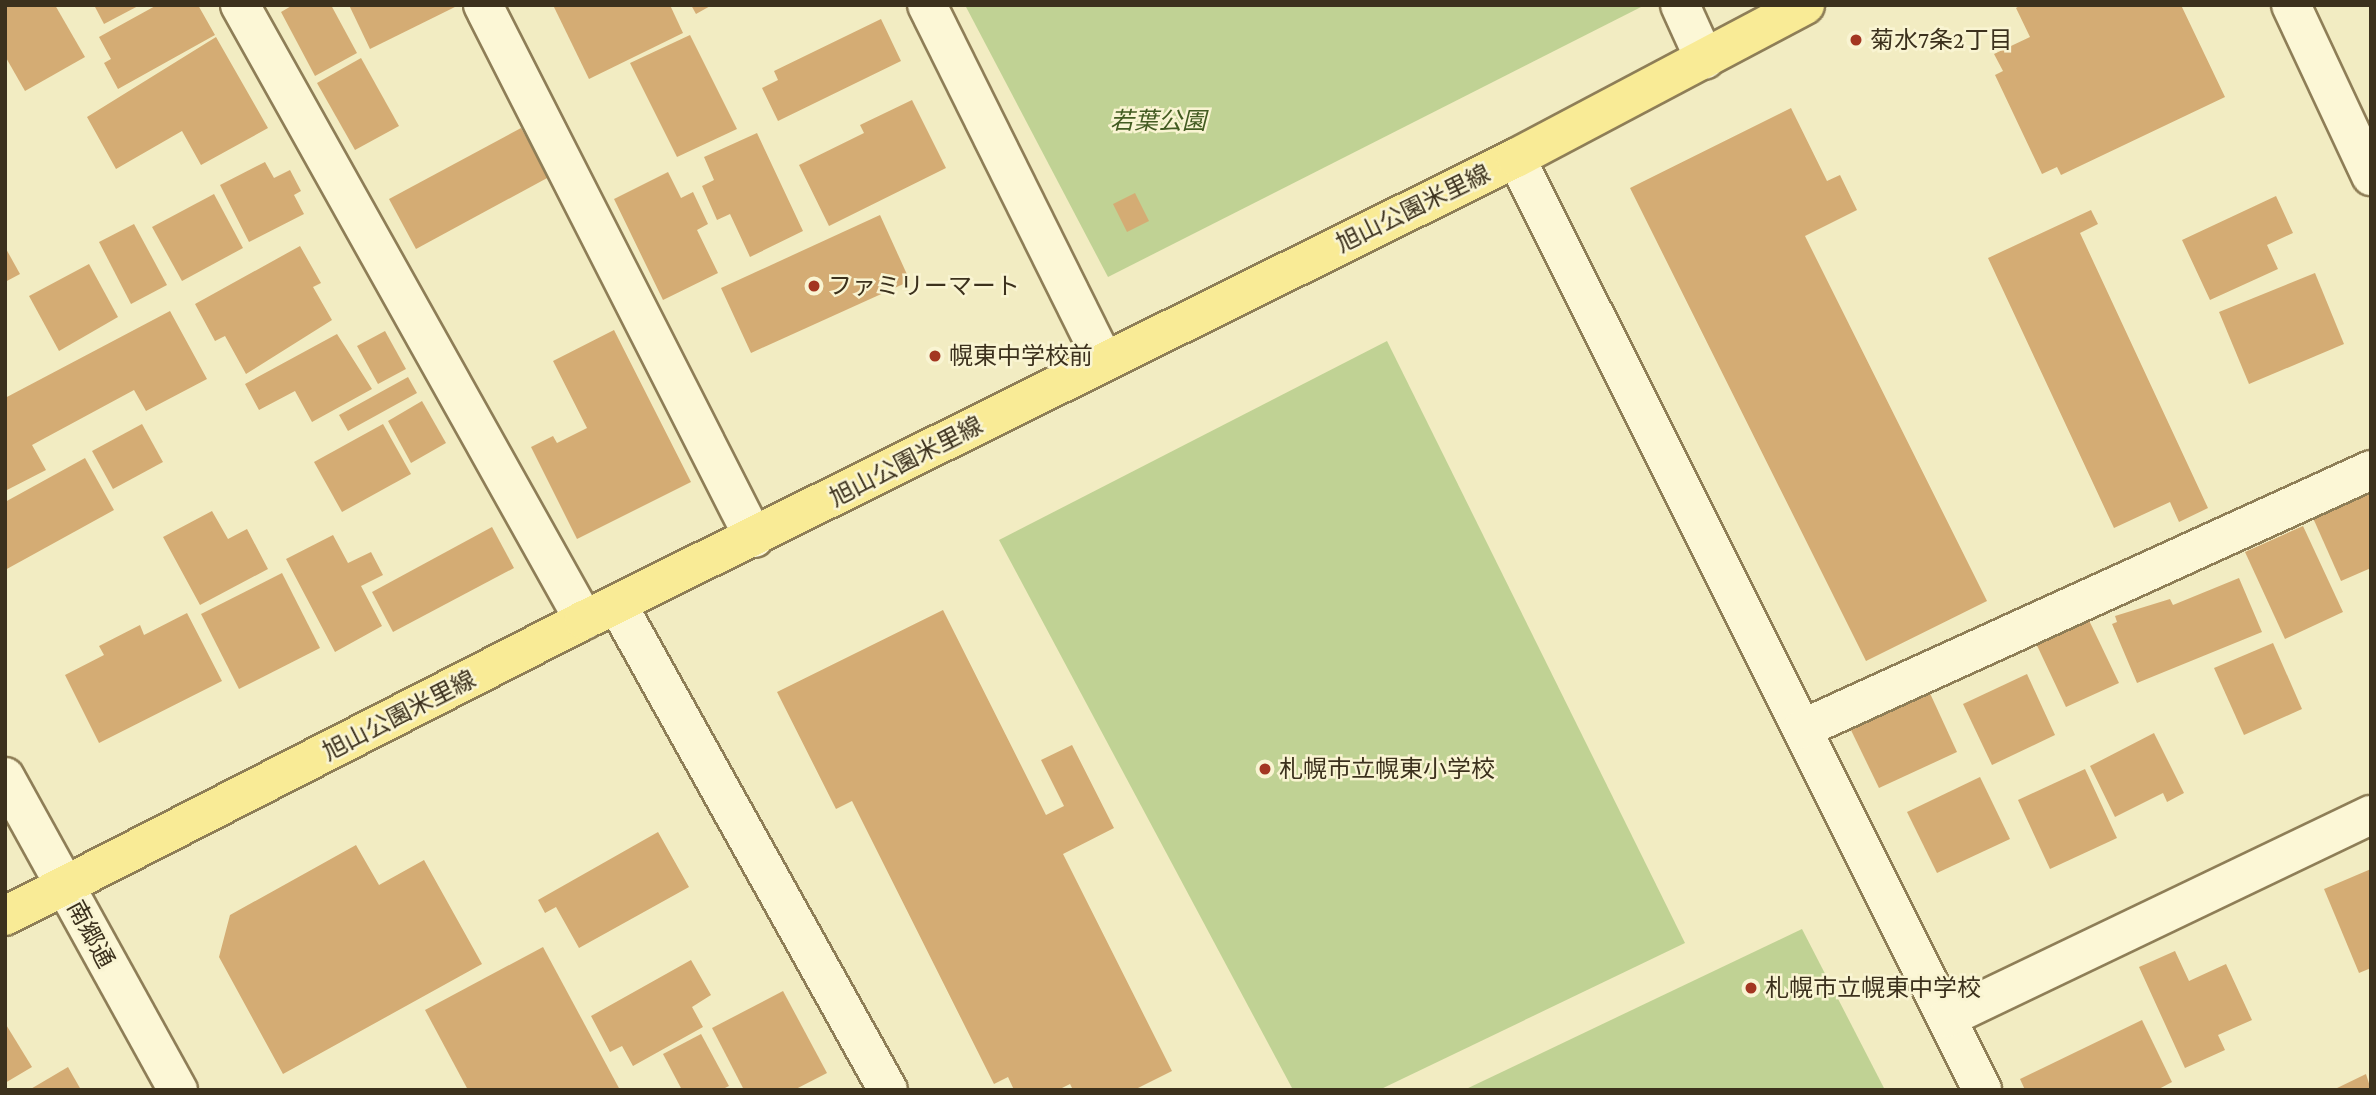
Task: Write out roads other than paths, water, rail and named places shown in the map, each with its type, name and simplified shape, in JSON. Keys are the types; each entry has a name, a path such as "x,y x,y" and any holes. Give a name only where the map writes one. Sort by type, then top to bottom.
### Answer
{"main road":[{"name":"旭山公園米里線","path":"5,916 601,612 1516,158 1805,5"}],"street":[{"path":"240,5 888,1090"},
{"path":"484,5 754,538"},
{"path":"927,5 1104,362"},
{"path":"1680,5 1705,60"},
{"path":"2291,5 2371,176"},
{"path":"1516,158 1983,1090"},
{"path":"1802,729 2371,470"},
{"name":"南郷通","path":"5,777 178,1090"},
{"path":"1947,1018 2371,815"}],"place":[{"name":"菊水7条2丁目","path":"1856,40"},
{"name":"ファミリーマート","path":"814,286"},
{"name":"幌東中学校前","path":"935,356"},
{"name":"札幌市立幌東小学校","path":"1265,769"},
{"name":"札幌市立幌東中学校","path":"1751,988"}],"park label":[{"name":"若葉公園","path":"1158,121"}]}
